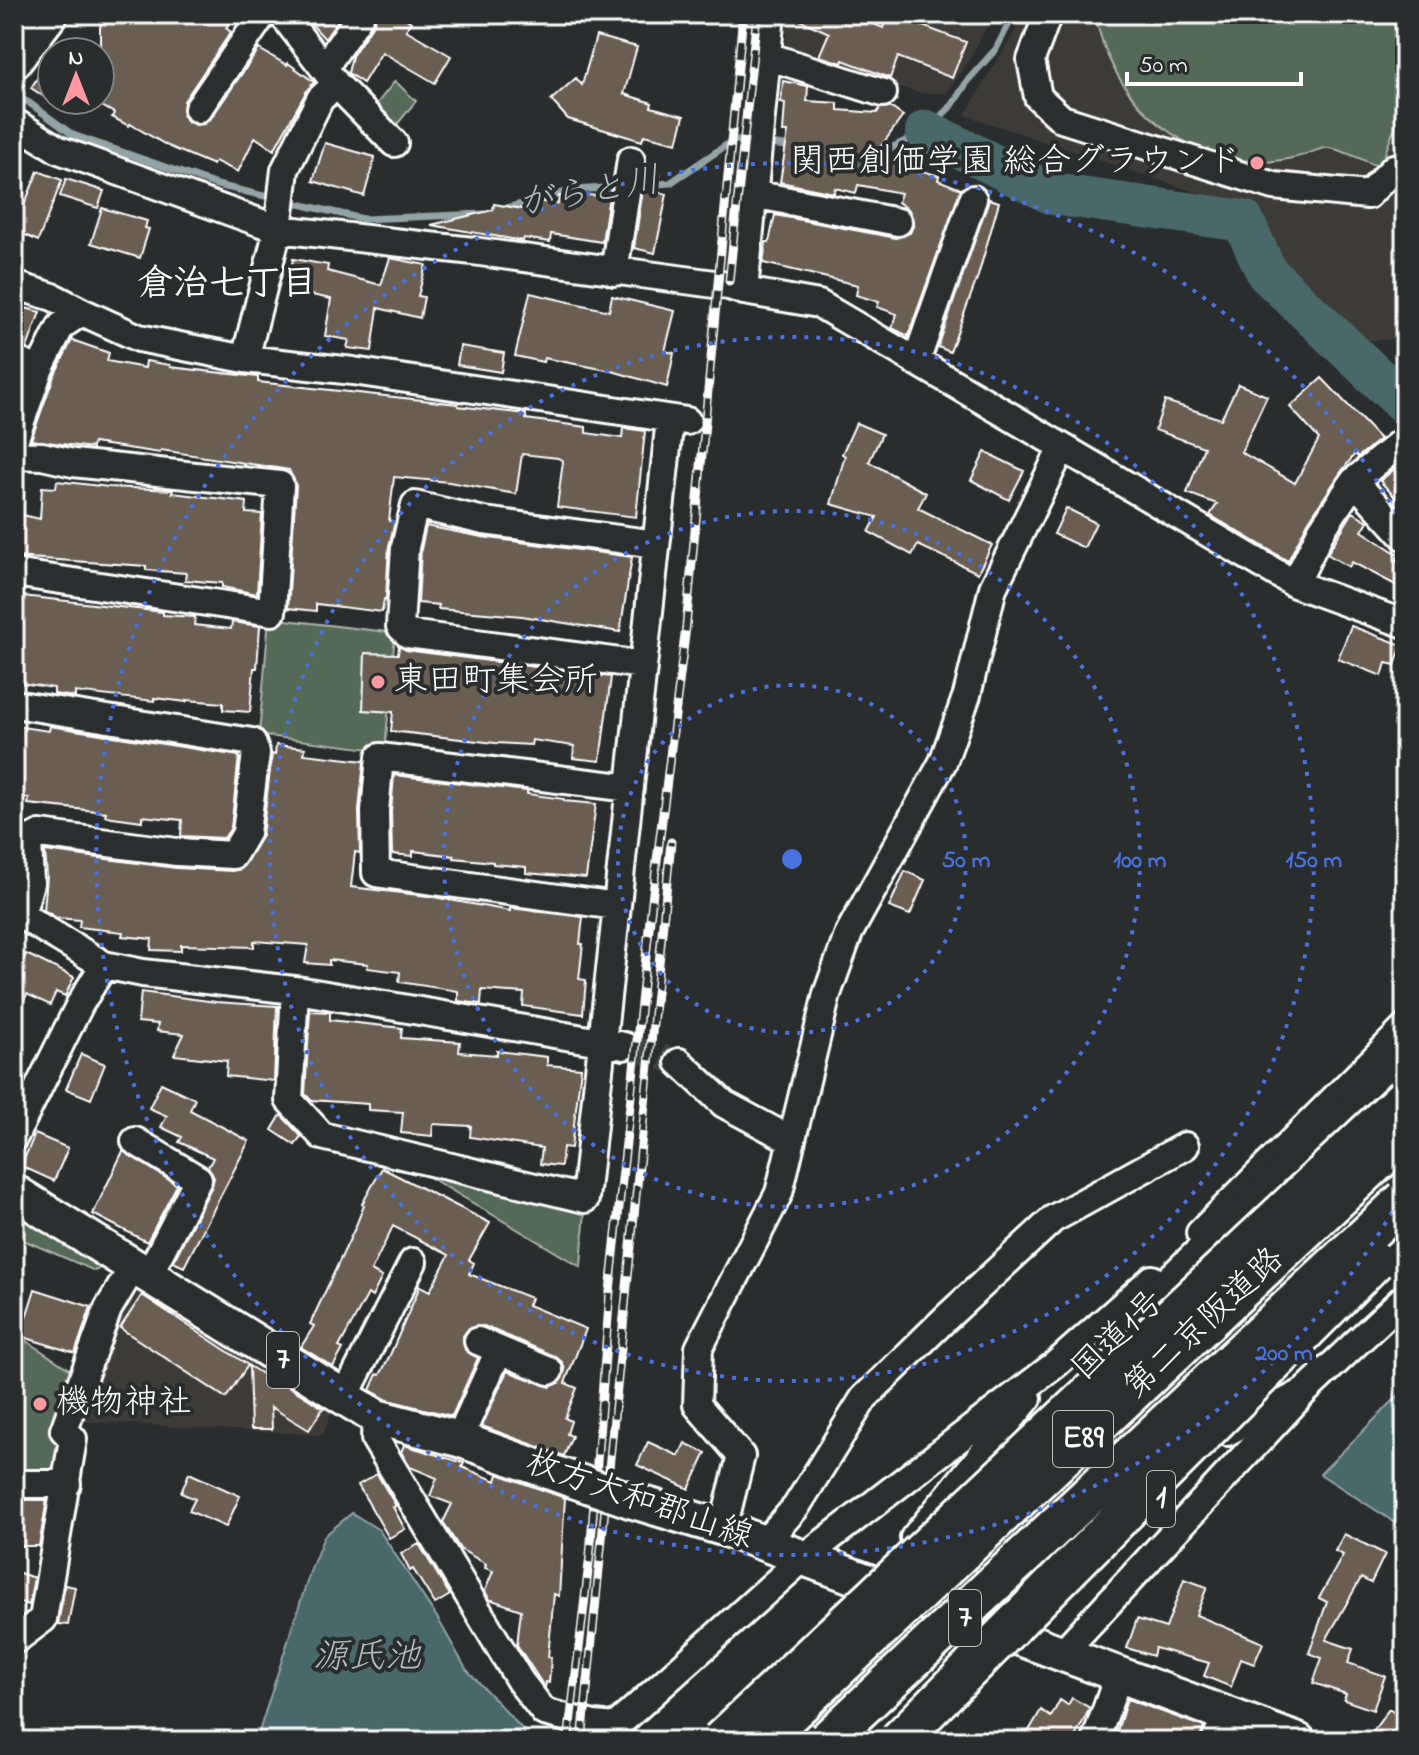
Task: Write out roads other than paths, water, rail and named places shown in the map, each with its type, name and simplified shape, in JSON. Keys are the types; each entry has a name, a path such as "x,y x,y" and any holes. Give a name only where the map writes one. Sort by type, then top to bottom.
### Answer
{"highway":[{"name":"国道1号","path":"694,1741 914,1538 1117,1337 1405,1063"},
{"path":"720,1741 1405,1097"},
{"name":"第二京阪道路","path":"761,1741 1405,1136"},
{"name":"第二京阪道路","path":"826,1741 1405,1199"},
{"path":"898,1741 1405,1231"},
{"name":"1","path":"925,1741 1227,1432 1405,1265"}],"main road":[{"path":"14,61 50,14"},
{"name":"枚方大和郡山線","path":"14,1192 376,1417 459,1439 630,1500 723,1528 1119,1674 1221,1728 1298,1741"}],"street":[{"path":"198,109 263,14"},
{"path":"282,14 330,76 394,143"},
{"path":"245,359 278,229 285,170 361,14"},
{"path":"744,291 771,14"},
{"path":"1048,14 1031,60 1038,97 1062,119 1274,186 1368,195 1394,168"},
{"path":"767,56 883,93"},
{"path":"14,122 59,150 278,229 473,251 729,286 819,304 1295,584 1405,624"},
{"path":"614,272 629,176"},
{"path":"753,194 898,222"},
{"path":"916,362 973,199"},
{"path":"14,285 53,297 139,338 245,359 353,371 678,420 656,544 617,906 613,1044 585,1199 322,1136 289,1100 295,990"},
{"path":"14,441 39,370 61,326 82,312"},
{"path":"14,360 39,370"},
{"path":"1295,584 1321,531 1354,481 1405,439"},
{"path":"723,1528 741,1456 697,1405 699,1348 779,1193 827,994 849,933 943,762 967,695 993,588 1062,448"},
{"path":"14,455 280,485 272,612 14,573"},
{"path":"1354,481 1405,537"},
{"path":"643,665 408,634 400,626 405,547 415,505 484,521 656,544"},
{"path":"14,704 252,742 256,753 246,833 233,855 177,852 40,834 28,840 30,883 18,913 104,965 143,973 295,990 613,1044"},
{"path":"617,906 376,873 375,811 380,757 630,788"},
{"path":"14,1137 80,1004 104,965"},
{"path":"376,1417 375,1439 520,1681 536,1702 544,1712 620,1734 802,1559 1056,1364 1170,1263 1405,1028"},
{"path":"679,1062 724,1104 791,1140"},
{"path":"14,1662 14,1640 43,1619 73,1439 64,1430 108,1309 141,1272 198,1179 135,1141"},
{"path":"763,1544 796,1507 864,1398 946,1318 1053,1219 1185,1146"},
{"path":"344,1398 413,1262"},
{"path":"1062,1653 1304,1392 1405,1297"},
{"path":"459,1439 488,1345 549,1371"},
{"path":"914,1538 1056,1364"},
{"path":"1227,1432 1304,1392"},
{"path":"14,1484 67,1484"},
{"path":"889,1741 1003,1632"},
{"path":"1095,1741 1119,1674"}],"water":[{"path":"1405,1389 1405,1529 1320,1474"},
{"name":"源氏池","path":"352,1513 379,1530 438,1619 466,1669 524,1731 524,1741 256,1741 324,1536"}],"waterway":[{"path":"871,152 883,152 926,131 953,104 969,79 996,49 1014,14"},
{"name":"がらと川","path":"14,97 28,102 73,135 217,185 363,219 484,214"},
{"name":"がらと川","path":"926,131 1053,194 1243,221 1267,273 1405,404"},
{"name":"がらと川","path":"633,186 670,183 734,140 795,147"},
{"name":"がらと川","path":"503,209 574,190 620,187"}],"tunnel":[{"path":"624,1046 679,1062"}],"railway":[{"path":"568,1741 590,1555 610,1291 652,901 686,627 743,14"},
{"path":"729,281 757,14"},
{"path":"582,1741 671,842"}],"place":[{"name":"関西創価学園 総合グラウンド","path":"1257,163"},
{"name":"東田町集会所","path":"378,682"},
{"name":"機物神社","path":"40,1404"}],"district":[{"name":"倉治七丁目","path":"227,285"}]}
